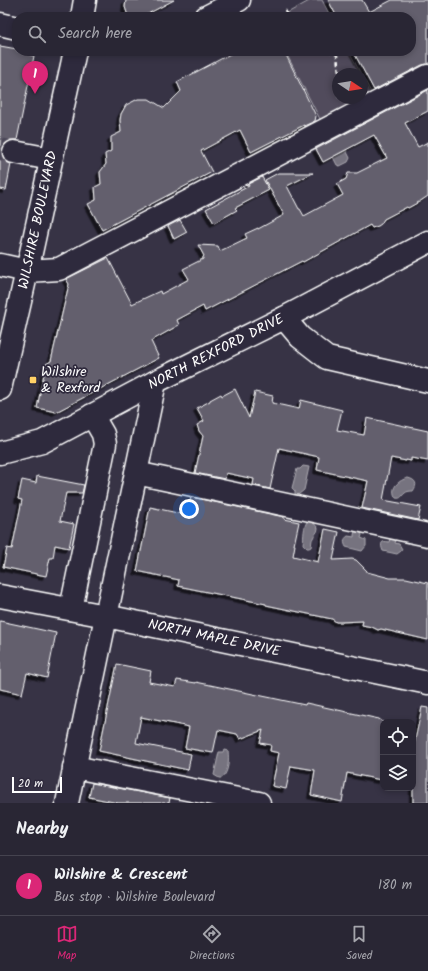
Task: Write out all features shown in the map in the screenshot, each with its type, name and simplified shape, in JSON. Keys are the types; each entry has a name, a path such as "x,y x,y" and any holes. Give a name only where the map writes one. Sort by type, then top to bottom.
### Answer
{"street":[{"path":"83,12 85,0"},
{"path":"216,12 239,0"},
{"path":"0,24 12,27"},
{"name":"WILSHIRE BOULEVARD","path":"0,389 74,56"},
{"path":"0,265 27,271 59,270 428,76"},
{"path":"14,152 52,159"},
{"name":"NORTH REXFORD DRIVE","path":"0,453 42,442 155,382 284,318 428,242"},
{"path":"284,318 300,337 327,358 428,381"},
{"path":"67,803 155,382"},
{"path":"71,609 105,444 103,434 92,415"},
{"path":"136,474 428,536"},
{"name":"NORTH MAPLE DRIVE","path":"0,596 106,616 428,683"},
{"path":"74,767 259,803"}],"path":[{"path":"337,56 338,68"}],"shaded area":[{"path":"311,0 322,0 328,12 289,12"},
{"path":"288,56 352,56 358,68 332,68 332,104 355,104 322,123"},
{"path":"368,86 372,94 368,96"},
{"path":"343,144 350,158 348,162 340,166 337,165 330,151"},
{"path":"303,466 309,467 304,490 296,495 292,488 297,469 300,469"},
{"path":"408,478 413,480 416,484 415,489 413,491 406,492 400,498 396,498 394,488 398,483"},
{"path":"308,520 311,520 318,528 312,540 311,547 307,548 303,544 304,529"},
{"path":"355,531 360,531 362,535 361,538 366,540 366,546 362,551 346,547 344,541 345,538 348,536 354,537"},
{"path":"393,538 396,540 395,543 399,544 402,549 397,554 383,551 381,545 383,542 389,542 390,539"},
{"path":"224,750 228,751 228,765 222,778 219,778 214,775 219,752 223,752"}],"building":[{"path":"126,0 174,0 151,12 127,12 125,7"},
{"path":"328,0 362,0 369,12 334,12"},
{"path":"392,0 428,0 428,64 422,65 374,90 368,79 368,68 362,68 356,56 416,56 416,12 369,12"},
{"path":"0,46 12,48 12,56 34,56 17,140 10,140 4,144 2,149 2,156 6,162 11,164 6,190 0,189"},
{"path":"226,56 286,56 316,116 315,121 251,152 240,130 201,151 212,172 102,230 88,204 96,200 95,187 101,184 100,172 106,164 105,154 111,151 111,137 121,132 121,114 126,105 138,99 149,99 164,108 181,91 177,82"},
{"path":"428,90 428,111 405,123 418,147 428,142 428,196 408,208 407,207 384,219 378,226 372,228 370,225 303,262 302,261 205,311 203,306 177,320 179,325 151,341 159,358 56,412 37,408 46,364 51,361 69,284 66,279 108,258 132,304 160,291 161,294 189,279 183,269 203,259 204,256 198,245 218,246 220,251 247,238 245,234 284,215 265,180 278,173 313,173 287,186 304,216 343,195 337,184 346,179 348,173 357,173 387,158 374,135 323,162 316,149"},
{"path":"262,177 269,190 235,208 237,210 214,223 206,209 249,186 248,184"},
{"path":"180,220 187,232 174,239 168,226"},
{"path":"235,389 249,418 255,392 273,396 272,403 299,409 301,400 342,410 337,430 364,435 367,418 428,431 428,461 411,458 411,461 406,461 391,458 383,500 421,507 418,520 362,508 368,481 317,470 319,457 279,448 270,489 253,485 254,479 226,473 225,479 195,473 203,436 197,425 204,421 197,408 221,394 222,396"},
{"path":"37,476 84,485 82,493 66,493 60,521 74,524 69,548 55,545 53,558 50,558 46,576 3,567 7,548 12,549 22,500 18,499 22,480 36,483"},
{"path":"191,497 284,517 284,519 299,522 293,556 318,562 325,529 339,532 333,560 352,559 356,560 367,572 390,578 406,578 428,583 428,640 381,629 378,630 362,625 363,621 336,622 332,619 178,586 179,580 137,571 150,507 187,515"},
{"path":"0,621 56,633 47,678 27,673 22,694 0,689"},
{"path":"117,664 151,671 149,682 175,687 177,680 196,682 305,705 306,703 380,720 380,780 347,773 342,802 311,795 315,770 291,766 286,789 272,786 279,753 270,751 271,745 260,743 263,730 240,739 237,734 218,730 213,753 185,748 189,727 141,717 136,743 191,754 188,770 99,751"},
{"path":"422,707 428,708 428,803 413,803 413,791 416,791 416,736"},
{"path":"92,783 170,798 169,803 118,803 89,797"}],"tunnel":[{"path":"0,149 14,152"}],"place":[{"name":"Wilshire & Crescent","path":"35,94"},
{"name":"Wilshire & Rexford","path":"33,380"}]}
